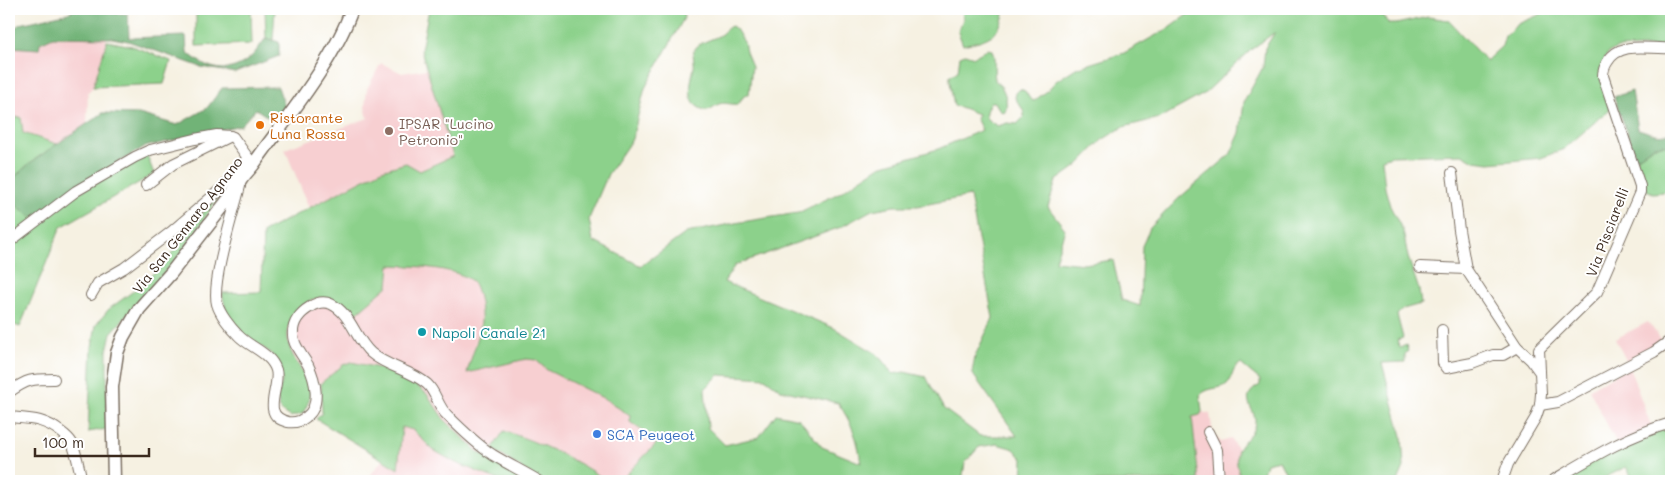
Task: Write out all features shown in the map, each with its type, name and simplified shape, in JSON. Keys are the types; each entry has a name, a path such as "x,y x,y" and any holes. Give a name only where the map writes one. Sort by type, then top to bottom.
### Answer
{"main road":[{"name":"Via San Gennaro Agnano","path":"114,481 112,387 117,353 123,337 139,310 171,273 228,200 251,161 327,60 347,24 352,9"}],"street":[{"name":"Via Pisciarelli","path":"1502,481 1508,464 1536,417 1540,405 1538,354 1542,345 1598,292 1640,192 1640,186 1603,76 1604,68 1614,54 1625,49 1671,48"},
{"path":"9,242 76,191 135,157 150,150 217,135 233,137 251,161 171,232 124,268 98,283 90,295"},
{"path":"146,185 173,164 230,136"},
{"path":"1452,173 1466,268 1516,347 1531,360 1539,372"},
{"path":"242,178 220,266 216,296 217,306 239,336 269,358 275,366 277,381 272,405 278,417 288,422 294,422 305,418 312,410 316,397 315,388 309,367 293,340 293,330 296,321 305,310 316,304 329,303 337,307 344,315 362,344 372,354 392,366 410,373 427,384 445,413 464,432 493,455 539,481"},
{"path":"1420,267 1466,268"},
{"path":"1442,330 1442,363 1446,368 1472,363 1493,355 1503,355 1516,347"},
{"path":"1540,405 1558,402 1654,352 1671,340"},
{"path":"9,392 25,381 54,379"},
{"path":"9,417 42,420 52,425 71,440 82,481"},
{"path":"1552,481 1614,444 1647,430 1671,423"},
{"path":"1208,432 1216,450 1219,481"}],"shaded area":[{"path":"53,37 107,38 93,87 88,92 87,124 57,144 23,133 9,118 9,47 39,49 40,43"},
{"name":"IPSAR \"Lucino Petronio\"","path":"381,63 402,73 427,69 453,156 420,171 382,170 309,208 285,149 368,118 365,107 367,89"},
{"path":"389,265 429,267 461,275 473,282 479,294 481,321 467,373 526,359 536,360 547,370 607,400 630,416 630,422 658,442 620,481 607,481 583,465 487,457 478,452 443,418 427,394 412,382 384,369 343,365 321,383 305,374 291,351 288,336 289,324 299,309 314,299 326,299 339,303 352,316"},
{"path":"1648,322 1662,341 1626,360 1615,339"},
{"path":"1629,367 1653,431 1618,446 1589,389"},
{"path":"1202,412 1210,414 1213,435 1221,442 1231,439 1238,450 1236,460 1241,481 1199,481 1192,416 1200,415"},
{"path":"402,427 413,430 433,450 456,463 501,481 366,481 382,460 398,469"}],"green space":[{"path":"77,9 128,14 129,38 186,36 187,52 202,63 219,69 227,69 244,63 254,54 266,38 279,42 279,56 235,73 201,67 128,41 112,38 53,37 40,43 39,49 9,47 9,32 20,24 65,14"},
{"path":"196,9 251,9 252,44 196,46"},
{"path":"265,9 275,9 273,40 266,38"},
{"path":"429,9 683,9 684,18 645,88 632,139 608,174 589,219 593,241 641,266 686,233 798,213 841,192 880,166 938,149 982,130 976,118 978,114 954,106 950,76 958,71 960,56 965,54 974,57 987,49 992,50 995,79 1003,91 1006,106 1005,112 1000,111 995,102 990,102 986,116 989,121 998,126 1007,123 1017,124 1024,117 1024,111 1015,98 1016,93 1020,89 1025,91 1030,99 1034,101 1056,81 1076,68 1124,53 1169,28 1195,9 1377,9 1389,24 1428,17 1448,20 1487,62 1502,46 1505,36 1518,24 1541,14 1542,9 1671,9 1671,46 1617,48 1608,53 1602,64 1611,108 1564,149 1541,158 1490,163 1474,161 1462,154 1391,156 1382,159 1385,188 1390,206 1403,231 1421,304 1403,309 1397,315 1403,338 1397,340 1400,348 1406,345 1408,351 1405,354 1405,362 1382,363 1402,436 1404,467 1398,481 1290,481 1279,460 1266,463 1261,481 1241,481 1236,458 1240,446 1254,427 1255,418 1248,399 1249,394 1260,385 1260,380 1241,364 1234,370 1227,384 1207,390 1200,395 1202,412 1200,415 1192,417 1199,481 1022,481 1023,459 1014,449 997,444 979,447 965,463 962,481 699,481 685,479 675,481 620,481 658,442 630,422 630,416 607,400 547,370 536,360 526,359 467,373 479,335 481,322 477,289 472,281 464,276 444,270 410,266 390,265 388,286 353,316 340,304 324,298 312,300 299,309 291,321 288,335 289,343 310,392 306,408 302,414 290,417 281,411 277,399 282,381 280,368 271,353 245,336 227,315 222,293 261,292 263,232 382,170 406,163 420,171 453,156 421,50","holes":["1275,32 1265,48 1263,67 1244,102 1240,133 1230,155 1178,199 1150,228 1142,246 1140,306 1122,300 1113,260 1084,264 1055,261 1065,229 1048,207 1056,181 1077,166 1102,140 1123,127 1160,118 1204,94 1252,49","970,196 993,318 975,356 972,373 1017,436 980,436 944,409 926,377 904,372 893,374 877,354 834,328 724,282 735,265 841,227 872,210 894,206 918,206","719,375 765,378 781,390 838,403 854,432 861,463 822,447 799,419 776,414 759,437 725,445 708,428 705,389"]},
{"path":"962,9 1005,9 1003,19 996,32 986,39 963,45 958,32 963,19"},
{"path":"732,26 744,42 752,66 749,94 744,96 738,104 721,103 709,110 705,110 694,103 690,92 694,51 698,45 717,37"},
{"path":"107,41 132,46 171,61 164,84 93,87"},
{"path":"278,87 285,107 275,122 256,109 241,125 144,147 75,189 38,217 30,216 12,202 10,181 30,163 103,113 139,114 177,125 207,108 222,88"},
{"path":"1632,91 1638,129 1659,134 1671,132 1671,144 1654,146 1636,158 1614,97"},
{"path":"21,117 23,133 57,144 30,163 10,181 38,217 9,238 9,118"},
{"path":"1671,144 1671,191 1653,193 1644,189 1636,158 1654,146"},
{"path":"147,155 154,174 61,227 20,327 9,323 9,244 76,194"},
{"path":"222,192 182,253 111,333 107,351 107,429 88,432 92,347 96,325 109,309 143,284 168,258 210,204"},
{"path":"351,362 384,369 412,382 427,394 443,418 478,452 528,481 501,481 456,463 433,450 413,430 402,427 398,469 316,419 322,413 321,383 343,365"},
{"path":"1671,425 1671,481 1634,481 1626,467 1598,481 1558,481 1618,446"},
{"path":"504,431 557,452 607,481 541,481 492,449"}],"place":[{"name":"Ristorante Luna Rossa","path":"260,125"},
{"name":"IPSAR \"Lucino Petronio\"","path":"389,131"},
{"name":"Napoli Canale 21","path":"422,332"},
{"name":"SCA Peugeot","path":"597,434"}]}
